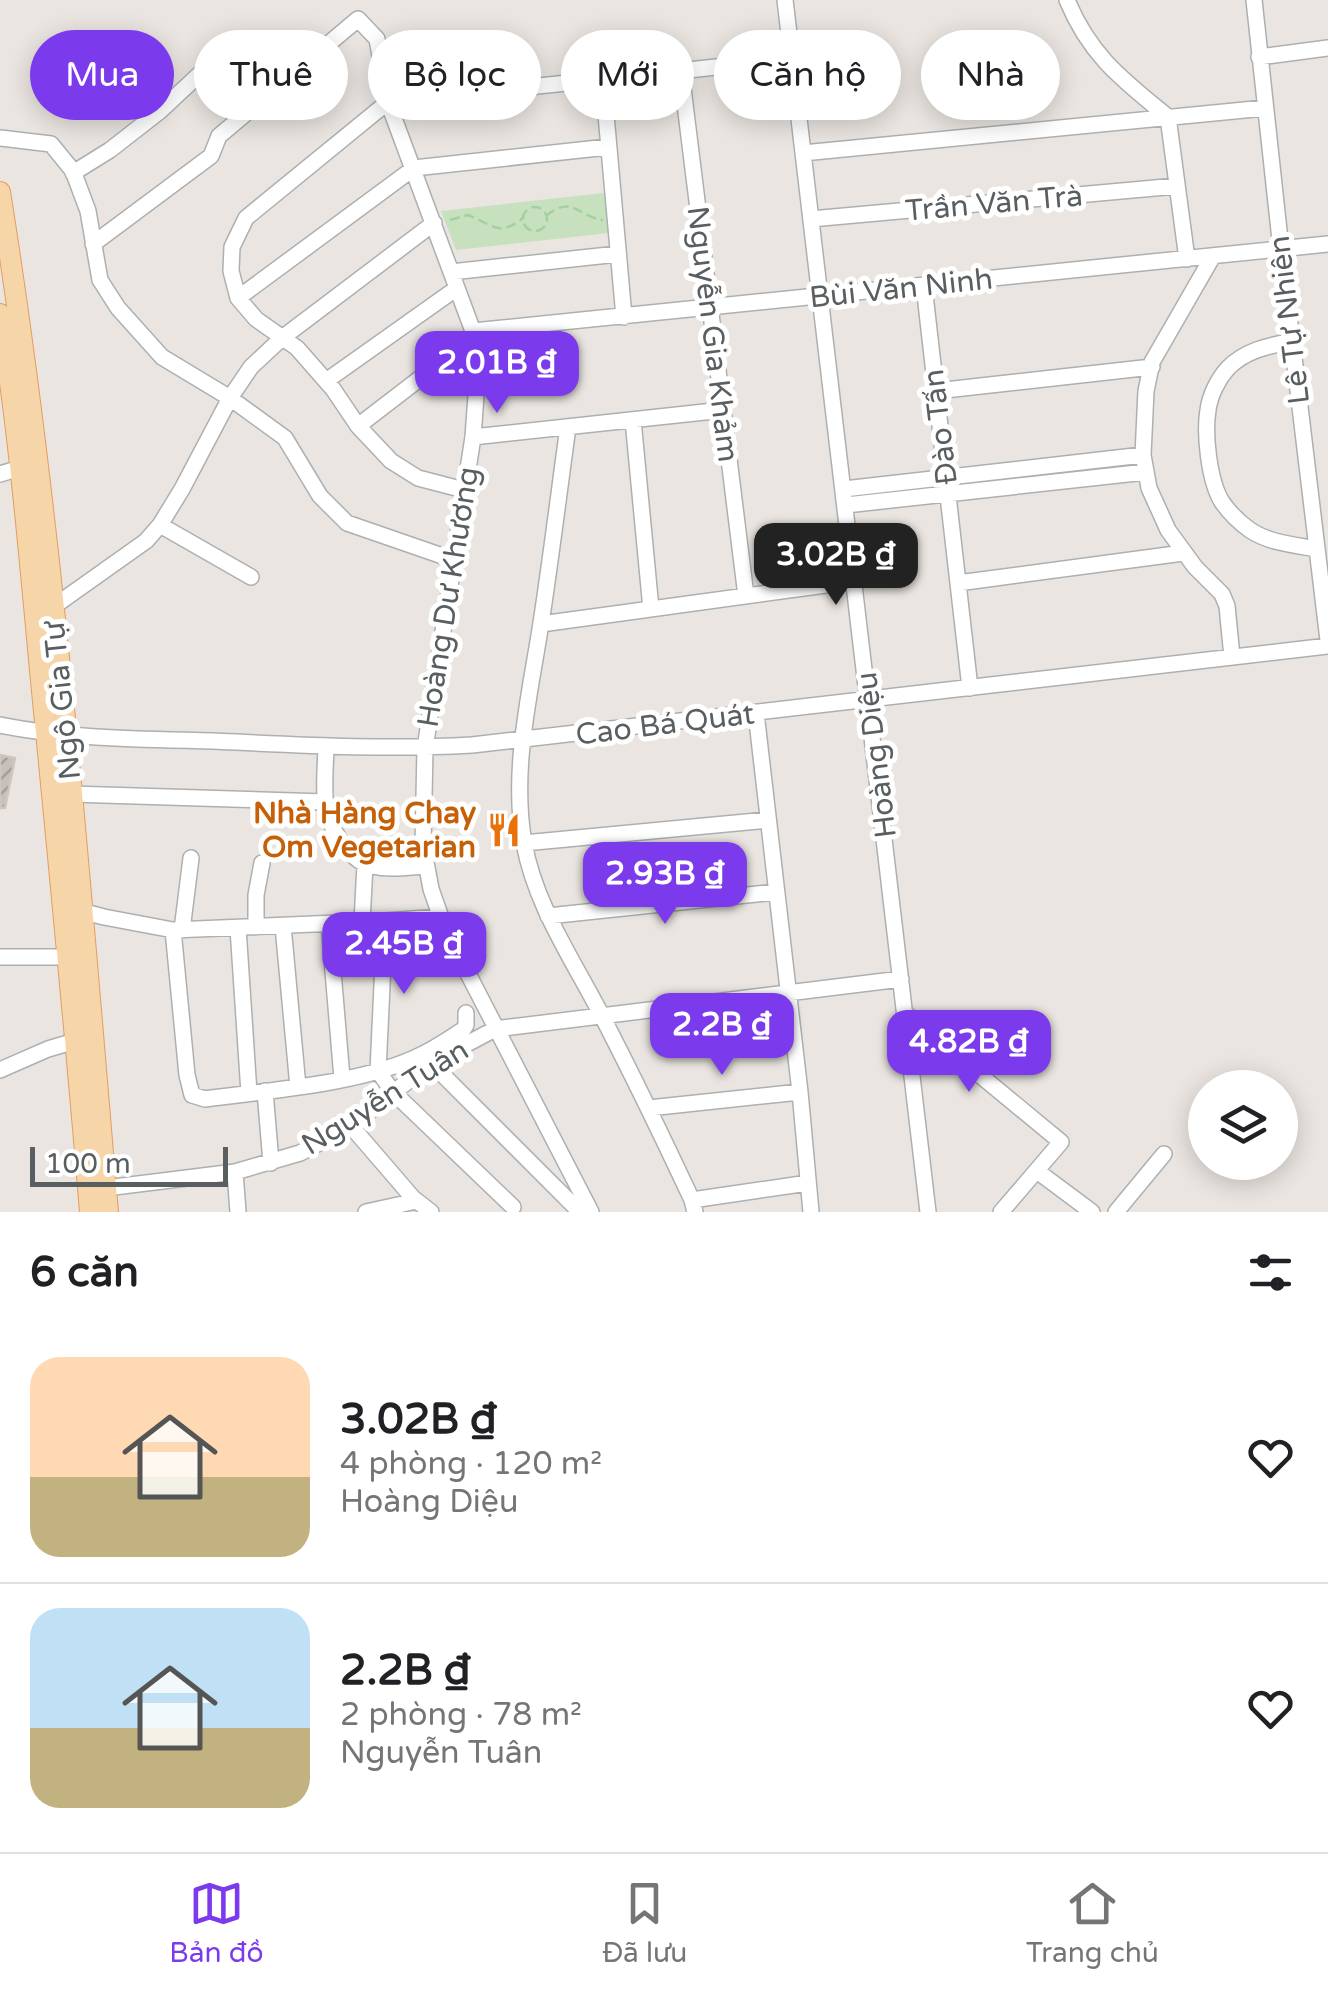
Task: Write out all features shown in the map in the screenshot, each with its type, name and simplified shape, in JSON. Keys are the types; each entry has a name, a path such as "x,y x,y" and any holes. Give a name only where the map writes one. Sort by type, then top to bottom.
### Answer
{"main road":[{"name":"Ngô Gia Tự","path":"0,192 19,469"},
{"name":"Ngô Gia Tự","path":"0,314 19,469 44,613 84,1040 94,1197 108,1212"},
{"name":"Ngô Gia Tự","path":"56,735 71,794 72,908 68,957 84,1040"}],"street":[{"name":"Hoàng Diệu","path":"785,0 788,30"},
{"path":"1067,0 1085,38 1117,74 1168,116 1187,259"},
{"name":"Lê Tự Nhiên","path":"1254,0 1328,643"},
{"name":"Hoàng Dư Khương","path":"93,244 212,156 219,136 358,19 368,30"},
{"path":"1259,56 1328,48"},
{"path":"73,173 110,150 194,79"},
{"path":"803,154 1265,108"},
{"path":"368,118 246,218 232,247 231,271 238,298 256,320 297,348 391,462 418,478 464,490"},
{"name":"Hoàng Dư Khương","path":"395,120 479,355 474,437 425,748 426,866 444,929 591,1212"},
{"path":"606,120 624,317"},
{"name":"Nguyễn Gia Khảm","path":"687,120 746,596"},
{"name":"Hoàng Diệu","path":"799,120 928,1212"},
{"path":"0,138 52,144 73,173 88,211 100,280 118,308 162,358 230,398 285,438 320,496 347,523 454,560"},
{"path":"238,298 414,168 608,147"},
{"name":"Trần Văn Trà","path":"811,220 1178,186"},
{"path":"44,613 146,541 160,525 251,367 282,338 435,226"},
{"name":"Bùi Văn Ninh","path":"475,336 1328,244"},
{"path":"326,382 454,280 618,254"},
{"path":"1213,256 1152,367 1146,391 1145,463 1150,488 1168,530 1222,594 1227,606 1232,657"},
{"name":"Đào Tấn","path":"924,286 970,688"},
{"path":"358,426 475,336"},
{"path":"1292,341 1258,348 1225,372 1213,390 1208,408 1208,445 1213,476 1222,500 1233,514 1251,531 1272,540 1317,549"},
{"path":"936,391 1152,367"},
{"path":"474,437 723,410"},
{"path":"634,420 651,609"},
{"path":"568,427 522,741 521,821 530,868 548,916 649,1108 694,1206 808,1183"},
{"path":"844,497 1145,463"},
{"path":"160,525 250,577"},
{"path":"958,583 1184,553"},
{"path":"541,624 855,580"},
{"name":"Cao Bá Quát","path":"0,725 56,735 425,748 522,741 1328,643"},
{"path":"756,713 812,1212"},
{"path":"326,746 324,802 336,836 365,864 391,868 426,866"},
{"path":"71,794 324,802"},
{"path":"524,844 768,820"},
{"path":"191,858 178,930 192,1094 205,1099 298,1087 378,1071 422,1054 463,1030 466,1012"},
{"path":"256,927 256,895 262,864"},
{"path":"362,922 365,864"},
{"path":"548,916 776,892"},
{"path":"72,908 178,930 440,917"},
{"path":"384,921 378,1071 392,1092 513,1207"},
{"path":"329,924 342,1078"},
{"path":"283,926 298,1087"},
{"path":"238,928 257,1092 271,1163"},
{"path":"0,958 68,957"},
{"name":"Nguyễn Tuân","path":"94,1197 235,1172 300,1153 350,1126 432,1063 495,1029 902,979"},
{"path":"906,1014 1062,1142 1001,1212"},
{"path":"0,1070 48,1048 84,1040"},
{"path":"432,1063 580,1212"},
{"path":"649,1108 800,1092"},
{"path":"350,1126 430,1212"},
{"path":"1116,1212 1164,1154"},
{"path":"1036,1171 1092,1212"},
{"path":"235,1172 238,1212"},
{"path":"366,1212 416,1201"}],"path":[{"path":"546,216 565,206 578,208 600,221 614,213"},
{"path":"435,226 460,216 475,217 499,229 510,227 534,207 542,209 546,224 536,230 526,227 523,218"}],"green space":[{"path":"604,193 609,233 456,250 441,211"}],"building":[{"path":"0,755 15,758 5,808 0,808"}],"place":[{"name":"Nhà Hàng Chay Om Vegetarian","path":"504,830"}]}
